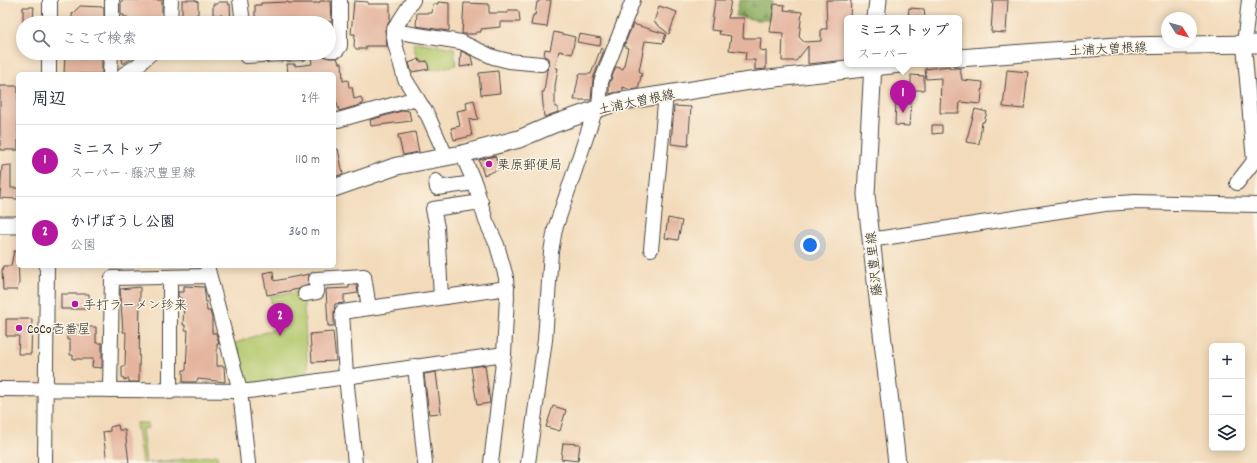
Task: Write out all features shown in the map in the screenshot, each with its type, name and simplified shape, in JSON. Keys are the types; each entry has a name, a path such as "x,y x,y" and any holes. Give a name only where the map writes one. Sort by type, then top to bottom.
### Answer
{"main road":[{"path":"876,15 878,0"},
{"name":"土浦大曽根線","path":"962,58 1117,46 1250,44"},
{"name":"土浦大曽根線","path":"336,187 397,166 454,155 519,139 598,108 666,94 857,67"},
{"name":"藤沢豊里線","path":"872,67 866,196 896,462"},
{"path":"0,225 16,224"}],"street":[{"path":"50,0 50,16"},
{"path":"112,0 112,16"},
{"path":"170,16 171,0"},
{"path":"240,0 242,16"},
{"path":"336,50 340,46 340,0"},
{"path":"413,0 393,30 395,44 405,79 454,155 474,182 486,221 502,261 507,288 504,354 491,463"},
{"path":"528,463 545,340 551,252 555,229 598,108 601,82 633,0"},
{"path":"1237,183 1254,161 1250,44 1251,0"},
{"path":"393,30 461,42 494,57 509,61 541,64"},
{"path":"49,60 49,72"},
{"path":"110,72 111,60"},
{"path":"127,72 143,60"},
{"path":"651,249 666,94"},
{"path":"338,120 417,98"},
{"path":"436,181 437,188 474,182"},
{"path":"441,297 437,227 433,209 481,202"},
{"path":"870,240 1105,204 1134,202 1257,206"},
{"path":"45,463 47,268"},
{"path":"110,390 112,278 170,277 208,271 240,392 248,463"},
{"path":"305,294 317,292 316,279 364,276 369,308"},
{"path":"170,277 170,392"},
{"path":"354,463 342,312 507,288"},
{"path":"0,389 240,392 504,354"},
{"path":"415,366 425,463"}],"green space":[{"path":"739,0 773,0 770,20 756,20 736,16"},
{"path":"416,42 454,48 456,65 431,70 428,59 421,60 421,58 417,58 413,44"},
{"path":"303,291 308,376 243,385 233,344 277,328 270,296"},
{"path":"136,423 148,423 148,428 142,429 146,463 142,463"},
{"path":"217,455 218,463 148,463"}],"building":[{"path":"162,0 162,16 121,15 121,1"},
{"path":"182,0 195,0 198,2 198,14 193,16 182,16"},
{"path":"539,0 551,0 547,27 531,25 533,15 535,15 537,2 539,2"},
{"path":"715,0 731,0 728,18 744,18 743,38 761,38 760,50 766,51 766,69 755,70 755,60 745,60 746,52 729,50 731,36 719,34 720,31 711,30"},
{"path":"826,0 851,0 850,15 844,15 844,60 808,64 808,46 796,61 782,61 783,33 770,32 774,4 785,5 784,10 802,12 799,37 804,42 821,41 821,29 827,29"},
{"path":"993,0 1008,0 1006,33 991,32"},
{"path":"320,1 331,1 332,16 255,16 255,5 261,5 261,3 319,3"},
{"path":"354,1 368,2 368,4 390,4 390,20 385,30 387,46 366,46 366,49 356,49 354,46 355,34 351,34"},
{"path":"218,2 228,2 229,5 230,4 231,16 213,15 213,4 218,4"},
{"path":"438,2 449,3 449,31 416,26 417,13 432,13 433,4 438,4"},
{"path":"464,3 489,4 489,13 508,13 508,10 517,10 519,12 520,22 500,22 500,27 481,29 481,32 476,32 476,34 462,34"},
{"path":"80,6 104,7 104,16 72,16 72,14"},
{"path":"659,6 677,12 669,34 654,22"},
{"path":"23,7 34,7 33,16 23,16"},
{"path":"909,8 924,9 925,15 908,15"},
{"path":"633,24 666,34 663,43 645,41 639,71 642,73 638,89 631,90 623,87 623,91 609,94 609,84 616,67 623,69 628,48 624,46"},
{"path":"554,32 575,37 572,54 559,51 555,68 558,68 555,86 555,107 558,107 558,112 544,117 542,92 544,92 549,64 548,58 544,56 545,49 550,50"},
{"path":"579,34 601,38 600,46 577,42"},
{"path":"601,48 604,50 593,79 591,100 574,100 579,74 591,74"},
{"path":"461,51 471,56 473,65 460,67"},
{"path":"337,58 339,63 342,63 343,81 348,80 349,87 352,87 354,99 361,97 363,104 339,111 336,99 336,72 288,72 287,64 295,64 295,66 312,64 311,60 336,60"},
{"path":"419,59 420,62 427,61 429,69 412,72 409,63"},
{"path":"65,60 102,60 102,72 64,72"},
{"path":"122,60 129,60 123,64"},
{"path":"941,67 960,68 962,80 983,82 981,104 960,102 959,113 940,113 941,78 926,79 925,69"},
{"path":"1007,70 1028,72 1024,109 1003,107"},
{"path":"498,71 500,93 481,95 479,73"},
{"path":"911,75 924,76 924,90 911,90"},
{"path":"0,86 16,86 16,150 0,150"},
{"path":"474,100 478,119 469,120 472,136 454,140 451,128 460,126 457,111 467,109 466,102"},
{"path":"896,100 911,101 909,126 895,125"},
{"path":"674,106 691,107 688,146 671,144"},
{"path":"975,109 987,112 984,122 982,122 979,144 966,142"},
{"path":"405,110 409,111 411,121 371,126 370,120"},
{"path":"932,125 942,125 942,133 932,134"},
{"path":"415,132 419,152 403,155 398,135"},
{"path":"336,149 338,149 343,174 336,176"},
{"path":"495,156 500,169 484,175 479,160"},
{"path":"11,165 11,188 16,188 16,199 0,198 2,166"},
{"path":"668,218 682,221 678,240 665,238"},
{"path":"14,251 16,251 16,268 19,268 19,283 17,290 3,290 3,266 11,266"},
{"path":"273,271 274,281 309,274 308,285 299,289 267,295 263,273"},
{"path":"349,285 357,285 358,293 344,295 344,303 335,304 334,326 328,326 326,289 349,288"},
{"path":"184,286 204,287 207,311 210,311 212,318 212,333 216,333 219,344 217,344 217,366 224,366 225,382 198,379 196,382 183,382 183,370 186,370 188,330 185,330 185,325 183,325 184,303 182,303 182,299 178,296 178,292 184,292"},
{"path":"140,287 139,382 129,382 129,379 124,380 122,376 122,366 125,366 126,332 123,332 120,289"},
{"name":"手打ラーメン珍来","path":"61,294 89,294 90,308 61,309"},
{"name":"CoCo壱番屋","path":"6,319 32,319 31,354 18,354 19,336 6,336"},
{"path":"80,325 81,327 96,327 96,343 102,343 102,368 92,367 93,359 73,359 73,355 70,355 70,340 67,340 67,326"},
{"path":"333,332 336,361 312,362 310,334"},
{"path":"485,365 490,403 477,405 471,367"},
{"path":"436,372 441,413 429,414 424,374"},
{"path":"553,406 566,410 560,431 546,427"},
{"path":"118,425 119,430 125,430 129,463 107,463 103,432 110,431 110,427"},
{"path":"563,443 580,444 578,461 561,459"}],"place":[{"name":"ミニストップ","path":"903,113"},
{"name":"栗原郵便局","path":"489,164"},
{"name":"手打ラーメン珍来","path":"75,304"},
{"name":"CoCo壱番屋","path":"19,328"},
{"name":"かげぼうし公園","path":"280,336"}]}
